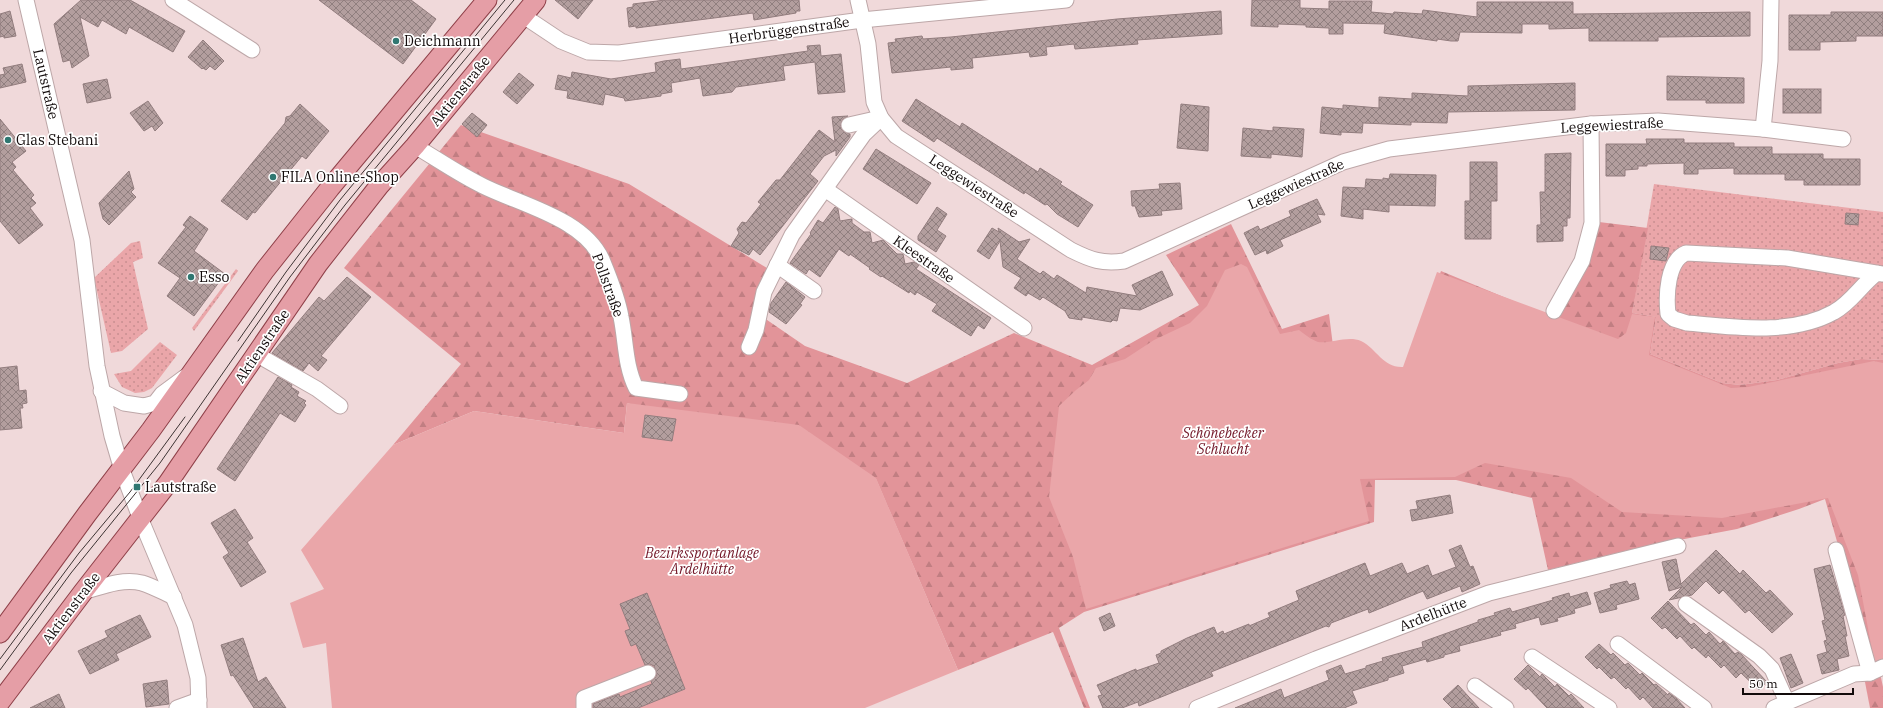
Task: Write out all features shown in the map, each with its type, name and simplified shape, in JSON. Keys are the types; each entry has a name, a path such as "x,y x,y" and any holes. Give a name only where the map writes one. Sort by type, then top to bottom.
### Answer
{"main road":[{"path":"0,633 87,514 122,470 265,270 330,188 487,0"},
{"name":"Aktienstraße","path":"0,702 168,483 318,264 379,186 415,146 522,15 536,0"}],"street":[{"name":"Lautstraße","path":"26,0 82,240 101,391 122,470 141,520 174,597 188,637 198,678 199,704"},
{"path":"173,0 252,50"},
{"path":"858,0 868,44 874,102 881,118"},
{"name":"Herbrüggenstraße","path":"522,15 560,41 588,52 619,53 862,20 1066,0"},
{"path":"1763,129 1770,61 1771,0"},
{"path":"849,125 881,118"},
{"path":"749,347 756,330 764,292 792,235 864,134 881,118"},
{"name":"Leggewiestraße","path":"881,118 896,136 1071,250 1090,259 1108,263 1124,261 1343,162 1389,149 1591,124 1658,121 1763,129 1843,138"},
{"path":"1554,311 1582,261 1592,223 1591,124"},
{"name":"Pollstraße","path":"415,146 482,186 550,215 577,230 587,238 603,261 621,316 630,376 636,388 680,394"},
{"name":"Kleestraße","path":"825,189 1024,328"},
{"path":"1686,253 1787,258 1880,274 1866,283 1846,304 1835,312 1817,320 1795,325 1773,327 1687,323 1674,319 1668,314 1667,305 1675,262 1679,256 1686,253"},
{"path":"777,264 814,291"},
{"path":"256,354 317,389 340,406"},
{"path":"101,391 124,403 144,406 155,402 162,394 190,373"},
{"name":"Ardelhütte","path":"1197,708 1324,656 1489,593 1678,546"},
{"path":"1686,604 1759,656 1772,669 1780,705 1854,674 1876,670 1836,550"},
{"path":"83,592 121,582 130,582 142,583 174,597"},
{"path":"1618,644 1704,708"},
{"path":"1532,657 1609,708"},
{"path":"584,708 584,698 648,673"},
{"path":"1475,686 1506,708"},
{"path":"177,708 199,704"}],"green space":[{"path":"461,125 629,184 772,271 754,311 805,346 907,383 1014,333 1092,365 1199,305 1166,255 1231,224 1282,329 1329,314 1337,378 1400,380 1441,271 1554,318 1599,222 1648,228 1632,313 1656,317 1650,354 1722,383 1740,385 1777,380 1838,363 1861,359 1883,360 1883,665 1873,669 1825,499 1737,529 1637,548 1548,570 1532,498 1456,480 1375,480 1374,522 1084,612 1059,628 1090,708 1084,708 1053,632 958,670 876,479 627,403 624,433 474,411 393,445 461,364 344,268"},
{"path":"1654,184 1883,212 1883,360 1861,359 1838,363 1777,380 1740,385 1722,383 1650,354 1656,317 1632,313"},
{"path":"140,241 143,258 133,262 148,329 122,351 111,353 94,278 131,243"},
{"name":"Schönebecker Schlucht","path":"1241,264 1247,267 1280,334 1299,330 1318,342 1356,339 1367,344 1385,361 1396,366 1403,367 1437,272 1618,339 1626,333 1632,314 1655,317 1649,355 1731,388 1748,387 1874,361 1883,363 1883,667 1876,671 1858,575 1828,498 1722,518 1622,512 1571,478 1485,463 1455,477 1360,479 1369,521 1086,609 1073,557 1049,497 1059,406 1089,380 1096,368 1125,359 1154,340 1190,323 1207,306 1225,270"},
{"path":"236,269 238,271 194,331 192,328"},
{"path":"160,342 177,355 152,388 144,392 135,393 122,387 114,374 131,371"},
{"name":"Bezirkssportanlage Ardelhütte","path":"627,403 799,425 876,478 958,670 865,708 332,708 326,643 303,648 290,603 324,589 301,550 393,445 474,411 624,433"},
{"path":"1880,673 1883,687 1883,708 1870,708 1864,677"}],"building":[{"path":"81,0 130,0 185,31 173,52 129,27 126,34 102,20 98,27 80,17 89,56 72,68 70,60 63,62 54,24"},
{"name":"Deichmann","path":"319,0 411,0 436,19 403,64"},
{"path":"555,0 593,0 578,19"},
{"path":"665,0 799,0 800,11 754,20 753,13 636,28 636,26 629,27 627,8 633,7 633,4"},
{"path":"1252,0 1300,0 1300,8 1329,9 1329,1 1372,1 1371,12 1422,14 1423,10 1477,17 1477,2 1573,2 1573,14 1750,12 1750,36 1658,37 1658,41 1589,41 1589,28 1549,29 1549,24 1522,24 1522,33 1460,32 1458,41 1437,39 1437,41 1384,33 1385,24 1343,23 1343,34 1329,34 1329,28 1306,27 1306,25 1278,24 1278,27 1251,26"},
{"path":"10,11 16,36 4,38 4,36 0,37 0,14"},
{"path":"1221,11 1222,34 1137,40 1138,44 1075,49 1074,44 1046,47 1047,55 1030,57 1029,52 972,58 973,68 951,70 951,67 892,73 888,43 896,42 895,39 922,36 923,39 951,37 1117,19"},
{"path":"1831,12 1883,12 1883,36 1856,36 1856,41 1820,42 1820,50 1789,50 1789,15 1831,15"},
{"path":"203,40 224,61 215,70 210,66 206,70 203,68 202,69 188,57"},
{"path":"820,45 821,56 841,54 845,92 818,94 815,62 783,66 785,80 736,87 732,92 703,96 700,78 671,83 672,92 661,94 661,96 625,101 624,98 605,94 603,105 567,98 568,91 555,89 558,75 571,78 572,72 611,79 656,72 655,63 664,61 680,59 681,69 808,51 807,46"},
{"path":"22,64 26,82 0,88 0,75 5,74 3,68"},
{"path":"519,73 534,85 517,104 503,92"},
{"path":"1667,76 1744,78 1744,103 1706,103 1706,100 1667,100"},
{"path":"107,79 111,98 87,103 83,84"},
{"path":"1575,83 1575,110 1448,112 1447,123 1411,122 1411,125 1363,123 1362,133 1341,132 1341,135 1320,133 1322,107 1343,109 1343,105 1379,108 1379,97 1412,99 1412,93 1468,96 1468,86"},
{"path":"1783,89 1821,89 1821,113 1783,113"},
{"path":"916,99 960,127 962,123 1038,172 1040,168 1062,182 1060,184 1093,205 1078,227 1057,214 1047,204 1045,205 1025,192 1024,194 937,138 934,142 902,121"},
{"path":"148,101 163,123 155,131 152,126 144,131 130,113"},
{"path":"300,104 329,131 306,159 302,156 255,213 253,212 247,220 221,201 285,123 286,117 290,116"},
{"path":"1181,104 1209,107 1208,151 1177,148"},
{"path":"472,113 487,125 477,137 462,124"},
{"path":"848,116 843,119 840,127 843,131 850,134 850,137 836,156 836,150 824,156 810,174 818,181 760,255 753,249 749,255 731,246 739,233 737,229 742,222 746,223 761,204 758,202 776,180 780,180 819,130 835,142 832,117"},
{"path":"0,119 26,151 12,162 16,167 13,170 34,195 31,198 36,203 30,208 43,225 19,244 0,221"},
{"path":"1273,127 1304,129 1302,157 1271,154 1271,158 1241,156 1243,128 1273,131"},
{"path":"1646,139 1684,139 1684,143 1734,143 1734,147 1772,147 1772,154 1823,154 1823,159 1860,159 1860,185 1804,185 1804,180 1785,180 1785,174 1734,174 1734,168 1698,169 1698,174 1684,174 1684,163 1647,164 1647,166 1638,166 1638,169 1625,170 1625,176 1606,176 1606,144 1647,144"},
{"path":"876,149 931,183 917,204 863,169"},
{"path":"1571,153 1570,218 1567,218 1567,226 1563,226 1563,241 1537,242 1537,225 1541,225 1540,192 1545,192 1545,154"},
{"path":"1470,162 1497,162 1497,201 1491,201 1491,239 1465,239 1465,201 1470,201"},
{"path":"129,171 134,189 131,192 136,197 109,225 103,219 99,203"},
{"path":"1390,174 1436,175 1435,206 1389,205 1389,212 1363,209 1363,219 1341,216 1343,187 1365,188 1366,179 1389,179"},
{"path":"1180,183 1182,209 1161,211 1162,215 1139,217 1135,206 1132,206 1131,191 1160,189 1159,184"},
{"path":"1317,199 1325,215 1317,214 1321,222 1280,240 1283,246 1267,254 1266,250 1255,255 1244,233 1258,226 1260,230 1291,216 1289,211"},
{"path":"835,207 838,209 840,221 852,219 852,223 864,232 870,232 872,243 883,240 897,254 903,254 905,264 914,262 919,265 916,269 991,318 984,329 978,325 971,336 932,311 937,304 917,292 915,295 910,291 909,293 882,276 881,277 850,254 849,256 839,249 820,277 809,269 806,274 790,263 811,234 810,233 818,220 823,223"},
{"path":"937,207 947,214 937,230 946,236 936,252 918,240 918,236"},
{"path":"1846,213 1859,214 1858,225 1845,224"},
{"path":"190,216 208,229 194,251 225,274 194,316 167,296 180,278 158,263 186,227 183,225"},
{"path":"992,228 999,232 998,228 1019,242 1030,239 1017,259 1040,274 1043,271 1054,279 1057,275 1086,293 1087,287 1137,296 1132,285 1162,271 1173,295 1140,310 1120,308 1117,321 1113,320 1111,322 1082,317 1082,320 1069,318 1065,311 1043,297 1040,300 1028,293 1026,296 1014,288 1021,278 1003,267 1000,241 989,259 977,251"},
{"path":"1651,246 1669,248 1666,261 1650,259"},
{"path":"347,277 371,297 321,356 327,360 318,371 309,363 303,371 272,353 319,297 324,301"},
{"path":"786,282 805,297 800,304 802,305 786,324 769,312 771,303"},
{"path":"17,366 19,391 26,390 27,403 22,404 23,408 20,408 22,428 0,430 0,368"},
{"path":"278,377 292,385 291,387 299,392 297,396 306,401 304,403 306,405 295,422 280,413 235,481 217,469"},
{"path":"645,415 676,419 672,441 642,437"},
{"path":"1450,495 1453,513 1412,521 1410,510 1418,509 1416,501"},
{"path":"235,509 253,538 247,542 266,572 241,587 223,557 229,553 211,523"},
{"path":"1461,545 1470,567 1473,566 1480,584 1462,592 1460,586 1427,599 1423,591 1369,613 1368,609 1331,623 1329,627 1326,626 1211,672 1213,676 1139,706 1138,702 1122,708 1103,708 1098,696 1102,695 1097,685 1136,669 1136,671 1159,663 1156,655 1187,638 1214,627 1217,634 1223,631 1224,634 1249,624 1249,626 1270,617 1268,613 1299,600 1296,591 1365,563 1370,576 1402,563 1407,574 1428,565 1432,576 1456,567 1449,550"},
{"path":"1716,550 1740,574 1743,570 1766,593 1770,590 1793,614 1772,633 1749,610 1745,613 1723,590 1719,594 1706,581 1692,595 1669,600 1682,587 1669,591 1662,562 1676,559 1681,584"},
{"path":"1830,565 1845,615 1843,616 1849,656 1837,659 1839,670 1822,674 1817,655 1827,652 1824,641 1827,640 1822,621 1825,620 1814,569"},
{"path":"1627,581 1629,585 1635,583 1639,599 1616,605 1617,609 1600,613 1594,593 1611,588 1610,585"},
{"path":"1587,592 1591,604 1574,609 1575,613 1557,618 1558,621 1541,625 1539,617 1515,624 1516,628 1500,632 1501,635 1459,646 1460,651 1444,655 1444,657 1427,662 1426,659 1402,666 1404,673 1388,678 1388,680 1352,691 1357,703 1344,708 1235,708 1281,689 1284,698 1329,680 1326,671 1341,665 1345,674 1366,668 1366,666 1383,661 1382,658 1423,647 1422,642 1478,622 1478,620 1495,615 1494,613 1510,608 1512,612 1553,600 1552,598 1569,593 1570,597"},
{"path":"647,593 685,689 638,708 593,708 593,704 619,694 620,697 652,684 651,681 657,674 654,666 650,664 645,665 636,644 631,646 625,631 630,629 620,604"},
{"path":"1668,601 1691,625 1694,623 1706,635 1709,632 1720,644 1723,641 1735,654 1738,652 1741,654 1767,682 1759,690 1741,673 1736,678 1724,665 1721,668 1708,655 1706,658 1694,647 1692,649 1680,636 1677,639 1665,627 1662,629 1651,618"},
{"path":"1110,613 1115,626 1104,631 1099,618"},
{"path":"140,615 151,637 116,654 119,660 90,674 78,651 108,637 105,631"},
{"path":"243,638 258,682 266,677 286,708 254,708 233,675 231,676 221,645"},
{"path":"1599,644 1611,655 1613,653 1625,665 1628,663 1640,675 1642,673 1654,685 1656,684 1668,695 1669,693 1676,698 1685,708 1653,708 1643,697 1640,700 1628,687 1626,689 1614,677 1611,679 1599,667 1597,669 1585,657"},
{"path":"1791,654 1803,683 1791,688 1780,658"},
{"path":"1528,665 1540,677 1542,674 1555,687 1557,684 1569,696 1571,694 1584,708 1547,708 1528,688 1526,690 1514,679"},
{"path":"167,680 169,704 146,707 143,684"},
{"path":"1458,685 1479,708 1452,708 1443,699"},
{"path":"59,694 65,708 30,708"}],"tram line":[{"path":"238,341 286,272 340,200 505,0"},
{"path":"0,670 71,573 160,463 290,277 345,205 514,0"},
{"path":"0,659 79,553 130,492 185,417"}],"place":[{"name":"Deichmann","path":"396,41"},
{"name":"Glas Stebani","path":"8,140"},
{"name":"FILA Online-Shop","path":"273,177"},
{"name":"Esso","path":"191,277"},
{"name":"Lautstraße","path":"137,487"}]}
